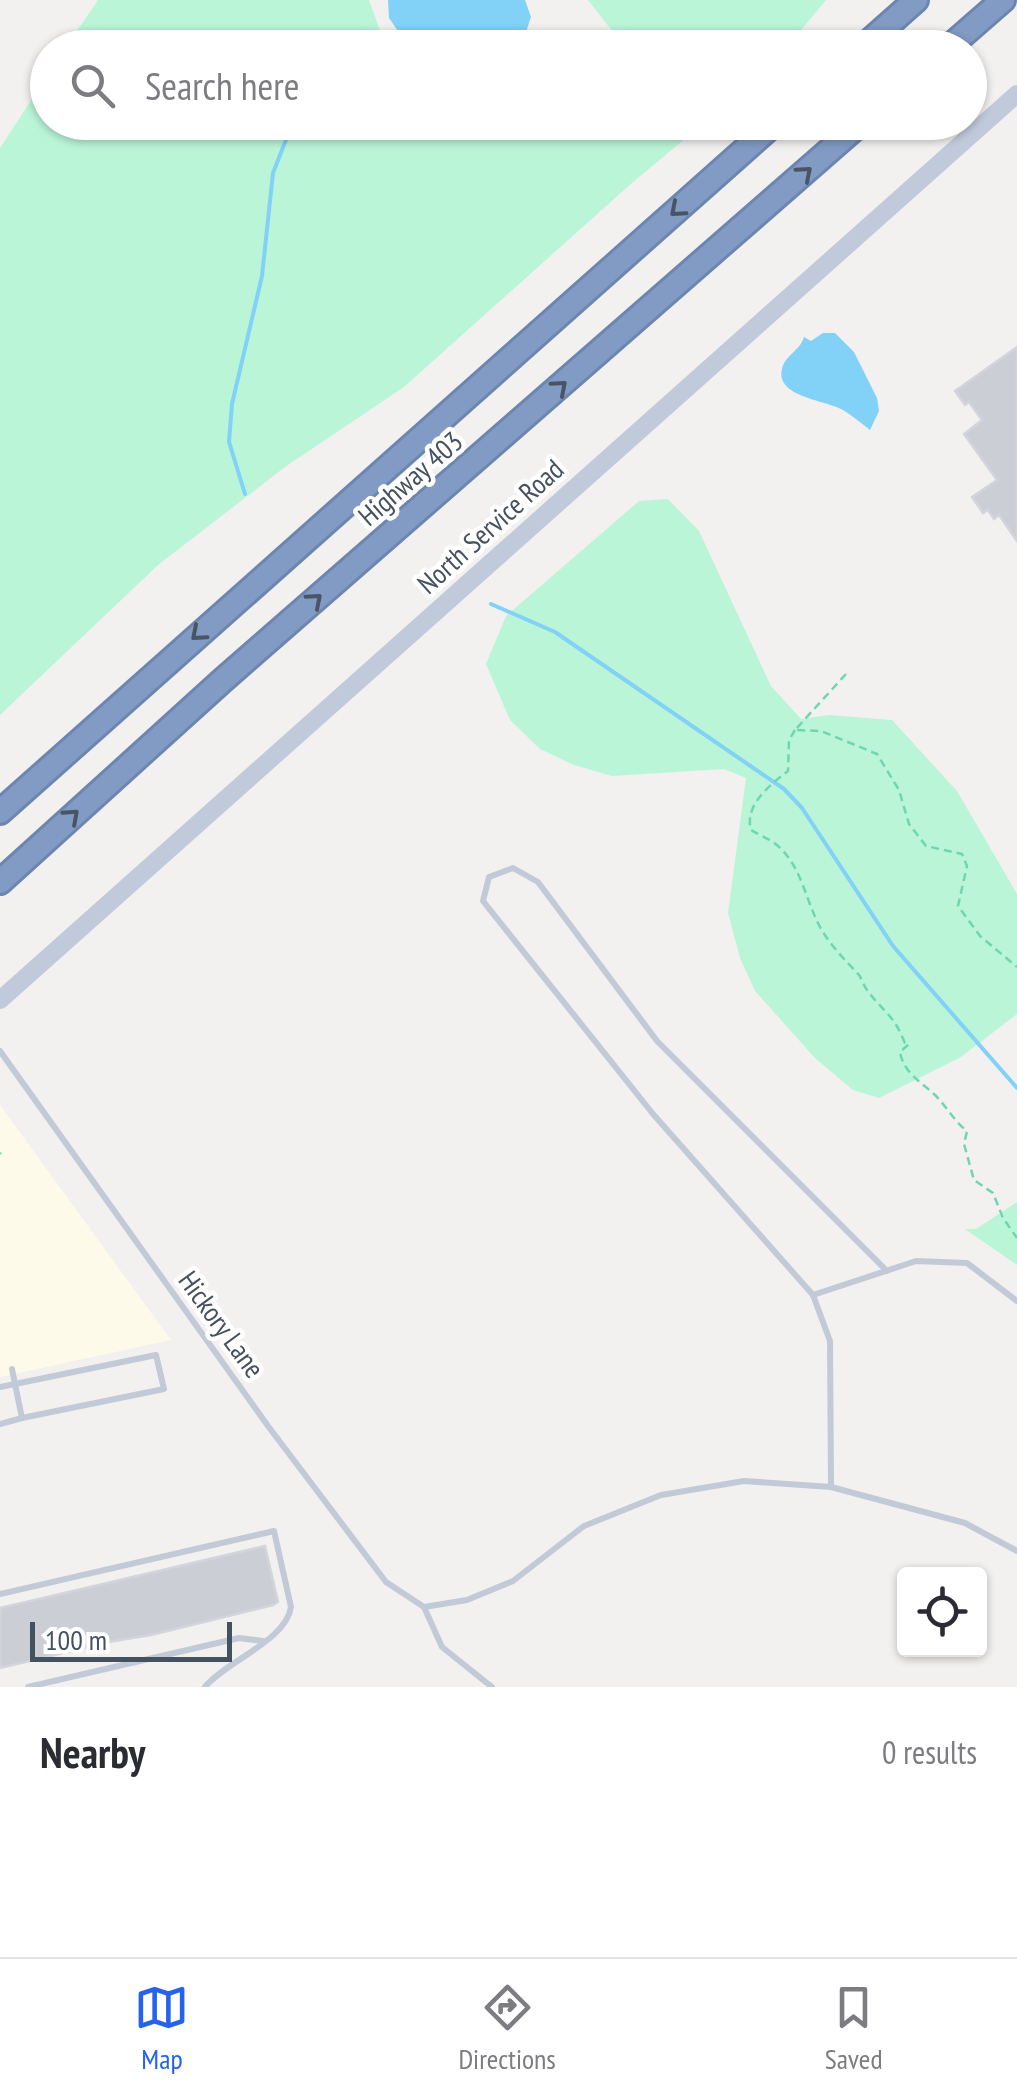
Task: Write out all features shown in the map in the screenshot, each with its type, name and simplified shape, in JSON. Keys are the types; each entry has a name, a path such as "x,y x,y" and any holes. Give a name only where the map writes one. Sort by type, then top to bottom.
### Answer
{"highway":[{"path":"875,30 901,0"},
{"path":"881,30 916,0"},
{"path":"969,30 1003,0"},
{"name":"Highway 403","path":"0,812 756,140"},
{"name":"Highway 403","path":"0,882 238,667 841,140"}],"street":[{"name":"North Service Road","path":"987,121 1017,94"},
{"name":"North Service Road","path":"0,1000 965,140"}],"lane":[{"path":"831,1487 830,1341 813,1295 653,1114 483,902 490,877 513,868 538,882 657,1041 887,1270"},
{"name":"Hickory Lane","path":"0,1052 268,1426 386,1582 424,1607"},
{"path":"813,1295 916,1261 967,1263 1017,1301"},
{"path":"0,1387 156,1355 164,1389 0,1424"},
{"path":"12,1369 22,1418"},
{"path":"492,1687 442,1647 424,1607 467,1600 514,1581 584,1526 661,1495 744,1481 831,1487 964,1523 1017,1551"},
{"path":"0,1594 274,1531 291,1607 286,1622 204,1687"},
{"path":"28,1687 239,1638 264,1641"}],"path":[{"path":"846,674 795,730 789,740 788,771 754,804 748,818 751,830 777,846 792,862 818,924 909,1044 900,1052 902,1061 968,1132 964,1144 974,1180 993,1192 1017,1238"},
{"path":"795,730 821,731 877,754 899,790 909,824 926,846 962,854 968,866 958,906 980,936 1017,967"}],"shaded area":[{"path":"0,1105 171,1340 0,1377"}],"green space":[{"path":"98,0 369,0 380,30 78,30"},
{"path":"588,0 826,0 801,30 612,30"},
{"path":"30,102 30,140 684,140 404,387 285,467 158,565 0,715 0,148"},
{"path":"668,499 699,531 771,686 801,719 829,715 892,720 957,791 1017,894 1017,1014 961,1057 879,1098 853,1090 815,1058 755,991 740,958 728,913 746,778 724,769 612,776 574,765 540,749 510,720 486,664 506,616 639,501"},
{"path":"1017,1202 1017,1265 965,1229 976,1229"}],"water":[{"path":"388,0 525,0 531,17 527,30 397,30 389,18"},
{"path":"823,333 835,333 854,352 877,398 879,411 870,430 843,410 794,392 782,378 784,364 804,337 811,341"}],"building":[{"path":"1017,347 1017,541 999,515 994,519 988,510 983,513 972,497 997,480 964,434 982,420 955,391"},
{"path":"265,1546 278,1602 273,1605 0,1668 0,1608"}],"waterway":[{"path":"245,494 229,442 232,404 262,276 273,173 286,140"},
{"path":"491,604 555,632 784,789 802,808 893,946 1017,1088"}]}
